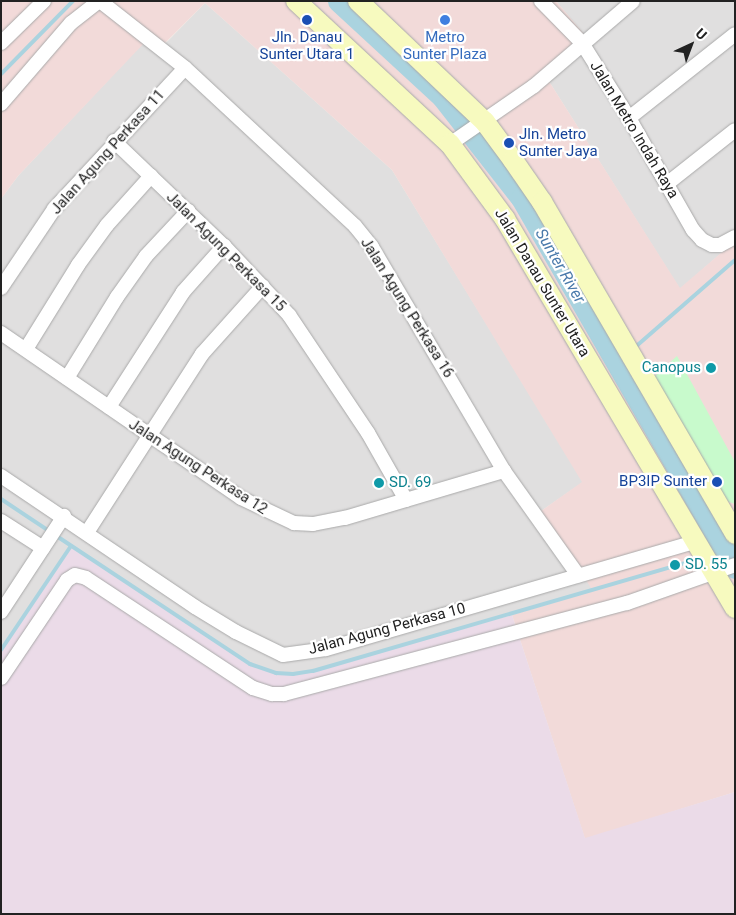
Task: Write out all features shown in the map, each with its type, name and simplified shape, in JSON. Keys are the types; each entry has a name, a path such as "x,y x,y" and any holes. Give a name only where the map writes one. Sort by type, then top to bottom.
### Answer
{"main road":[{"name":"Jalan Danau Sunter Utara","path":"296,1 454,141 505,219 713,560 735,608"},
{"path":"358,1 482,125 542,202 735,534"}],"street":[{"path":"1,43 44,1"},
{"path":"1,104 71,24 99,1"},
{"name":"Jalan Agung Perkasa 16","path":"99,1 185,68 308,180 366,240 504,471 578,575"},
{"name":"Jalan Metro Indah Raya","path":"541,1 582,43 702,240 720,245 733,239"},
{"path":"454,141 482,125 534,86 633,1"},
{"path":"629,118 735,34"},
{"name":"Jalan Agung Perkasa 11","path":"1,288 54,209 114,141 185,68"},
{"path":"668,183 735,130"},
{"name":"Jalan Agung Perkasa 15","path":"114,141 263,286 315,353 368,433 406,500"},
{"path":"26,350 78,265 107,225 151,176"},
{"path":"67,378 117,296 146,256 188,211"},
{"path":"109,407 183,292 224,246"},
{"path":"88,532 202,354 263,286"},
{"name":"Jalan Agung Perkasa 12","path":"1,333 109,407 149,437 241,498 294,523 313,524 345,518 504,471"},
{"name":"Jalan Agung Perkasa 10","path":"1,476 62,520 88,532 202,611 283,654 326,649 578,575 713,560"},
{"path":"1,612 62,520"},
{"path":"1,521 47,542"},
{"path":"1,678 67,580 75,575 86,578 253,688 272,694 284,694 627,603 713,560"}],"shaded area":[{"path":"1,1 556,1 589,40 545,75 680,288 735,241 735,792 585,839 512,615 593,591 541,511 582,482 392,170 205,3 161,47 147,40 18,176 1,199"},
{"path":"556,1 735,1 735,241 680,289 545,75 589,40"},
{"path":"205,3 392,170 583,482 541,511 594,591 313,671 293,674 276,673 250,664 1,650 1,199 18,176 147,39 162,47"},
{"path":"71,546 250,664 276,673 313,671 512,615 585,838 735,792 735,914 1,914 1,650"}],"green space":[{"path":"629,356 735,535 735,546 726,550 620,362"},
{"path":"677,356 735,462 735,504 723,500 654,377"}],"waterway":[{"path":"1,74 73,1"},
{"name":"Sunter River","path":"338,1 442,97 521,198 735,568"},
{"path":"633,349 735,260"},
{"path":"617,362 624,357"},
{"path":"1,499 49,531"},
{"path":"55,535 250,664 276,673 293,674 313,671 699,559"},
{"path":"1,650 71,546"},
{"path":"710,555 725,550"}],"place":[{"name":"Jln. Danau Sunter Utara 1","path":"307,20"},
{"name":"Metro Sunter Plaza","path":"445,20"},
{"name":"Jln. Metro Sunter Jaya","path":"509,143"},
{"name":"Canopus","path":"711,368"},
{"name":"BP3IP Sunter","path":"717,482"},
{"name":"SD. 69","path":"379,483"},
{"name":"SD. 55","path":"675,565"}]}
